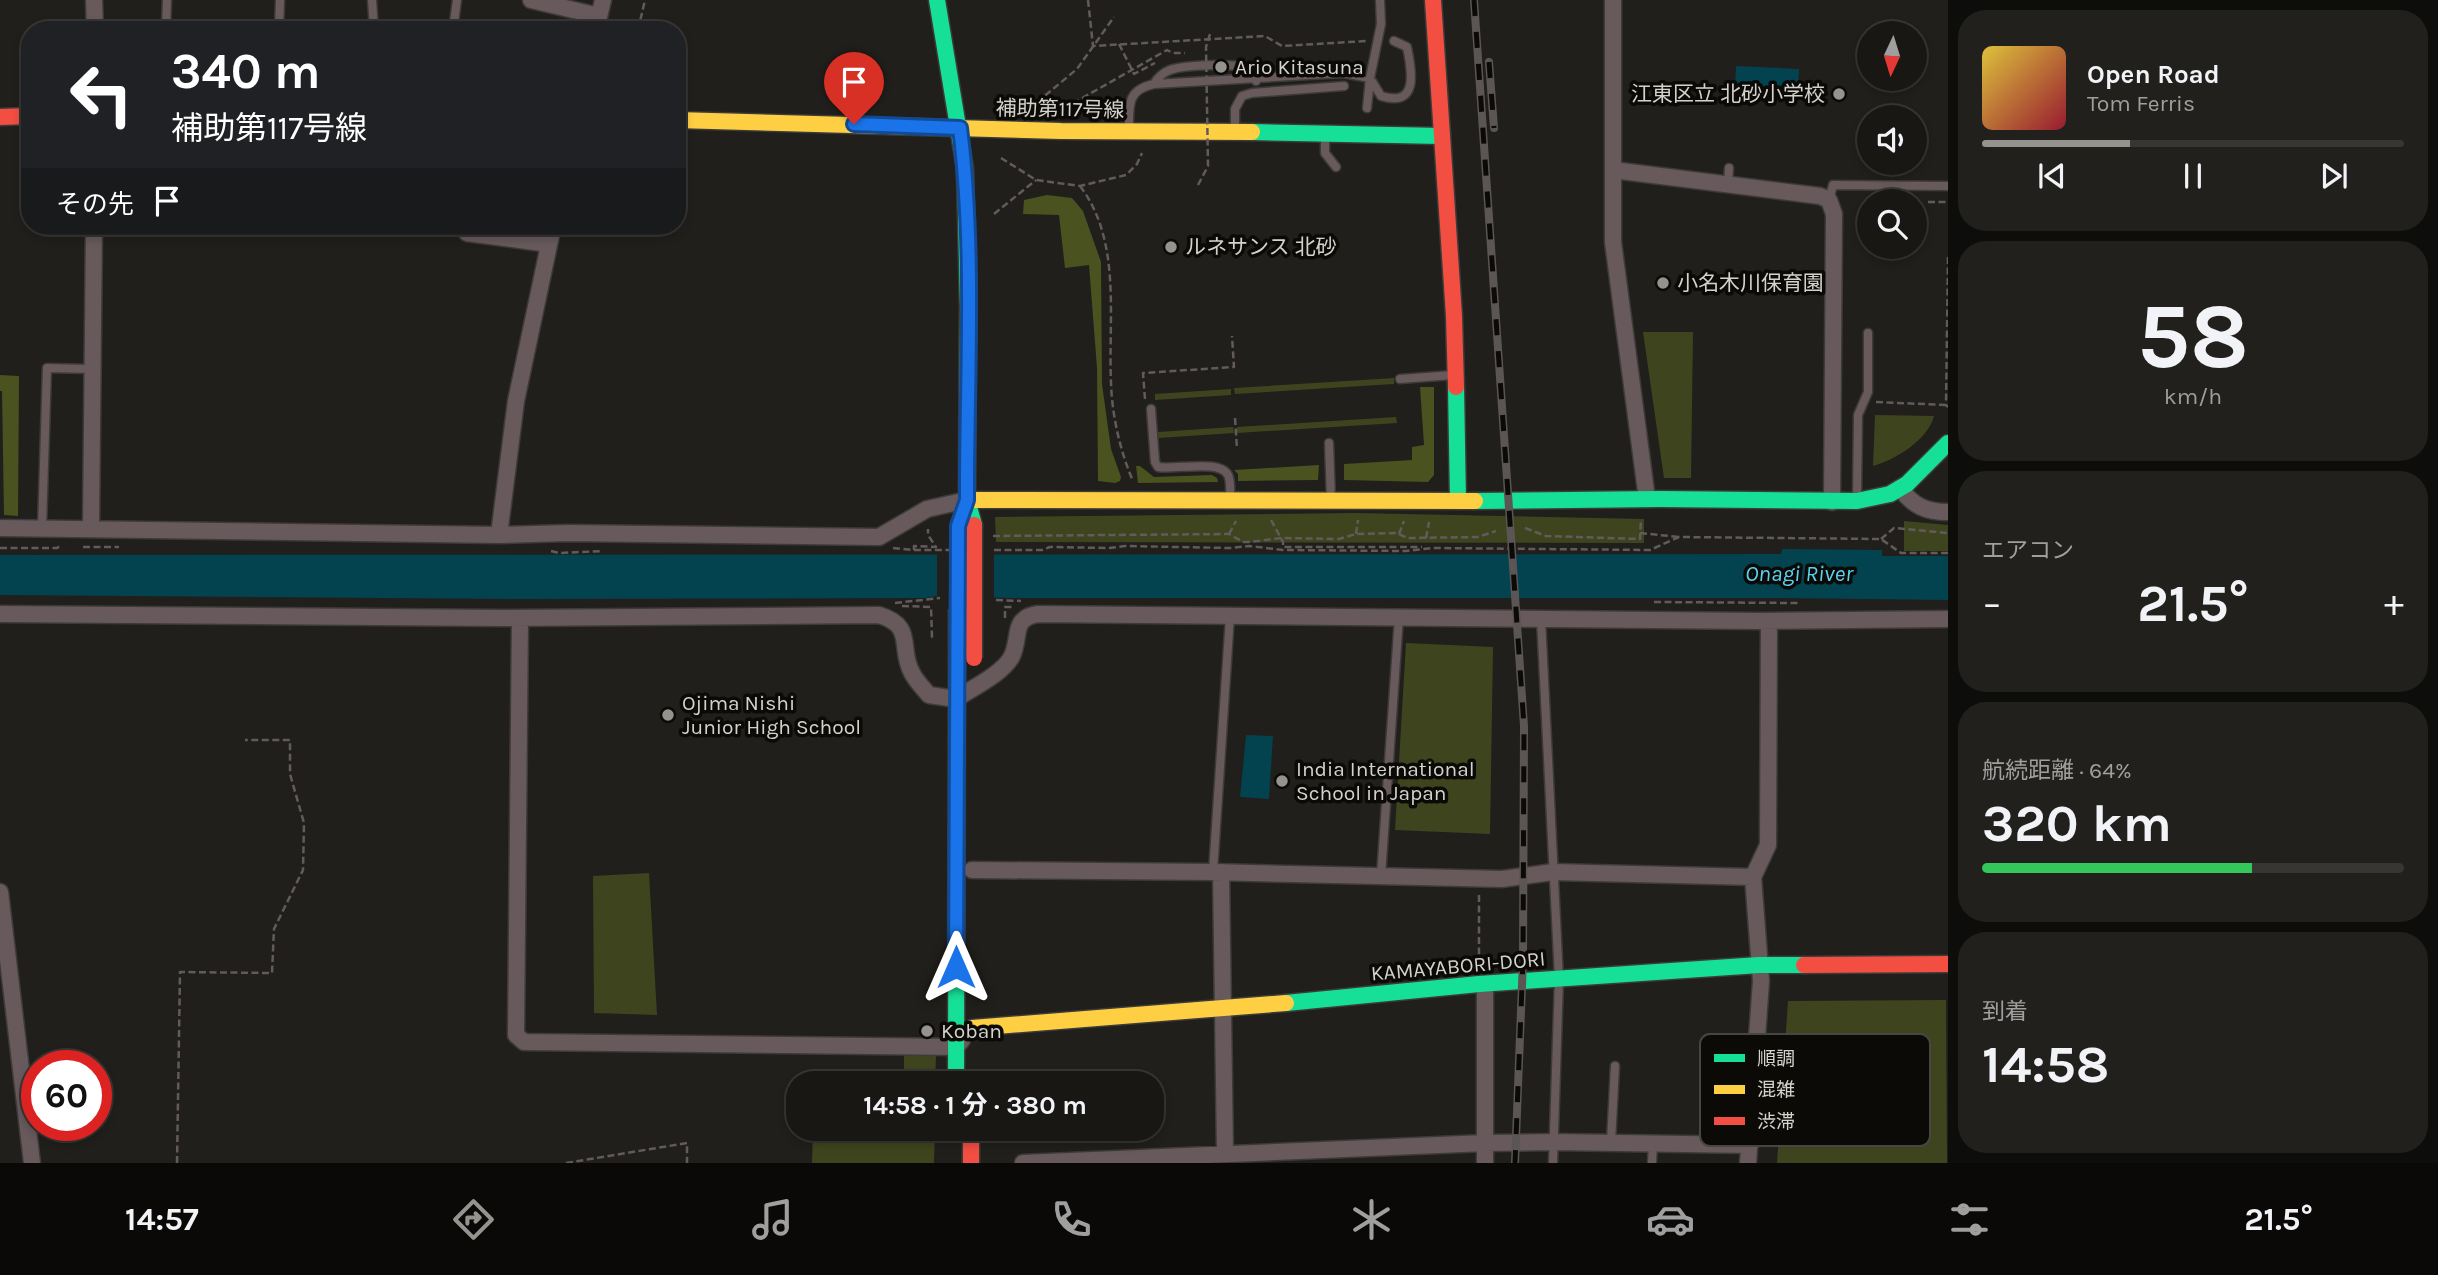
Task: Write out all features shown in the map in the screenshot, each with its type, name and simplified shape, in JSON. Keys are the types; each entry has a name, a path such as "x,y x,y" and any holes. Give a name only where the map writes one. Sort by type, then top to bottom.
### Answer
{"street":[{"path":"94,0 95,21"},
{"path":"531,0 599,15"},
{"path":"937,0 965,169 966,525 974,658 973,752"},
{"path":"1433,0 1454,316 1458,501"},
{"path":"1613,0 1613,242 1647,499"},
{"path":"0,117 21,116"},
{"name":"補助第117号線","path":"686,120 1442,136"},
{"path":"1613,170 1729,176 1806,188 1829,201 1834,214 1832,502"},
{"path":"91,528 94,235"},
{"path":"482,235 549,244"},
{"path":"499,535 516,401 551,235"},
{"path":"0,528 879,537 927,509 967,500 1857,501 1890,494 1900,488 1921,472 1948,443"},
{"path":"1900,488 1916,506 1933,512 1948,512"},
{"path":"956,1071 957,592"},
{"path":"0,614 520,618 879,615 891,619 903,631 911,672 929,695 956,699 1007,664 1013,654 1020,623 1027,616 1038,614 1769,621 1948,619"},
{"path":"520,618 516,1035 524,1042 956,1047"},
{"path":"1757,1034 1761,981 1753,877 1768,845 1769,621"},
{"path":"972,1071 973,779"},
{"path":"972,870 1217,872 1502,879 1553,872 1753,877"},
{"path":"1217,872 1225,1153"},
{"path":"0,892 32,1163"},
{"name":"KAMAYABORI-DORI","path":"972,1028 1223,1009 1482,984 1759,965 1948,964"},
{"path":"1482,984 1485,1163"},
{"path":"956,1047 972,1028"},
{"path":"956,1141 956,1163"},
{"path":"971,1141 971,1163"},
{"path":"1023,1163 1192,1159 1225,1153 1485,1143 1700,1144"}],"lane":[{"path":"166,21 167,0"},
{"path":"279,21 280,0"},
{"path":"372,0 373,21"},
{"path":"454,21 457,0"},
{"path":"1367,108 1381,24 1380,0"},
{"path":"1129,131 1129,105 1132,99 1142,87 1154,84 1343,73 1370,78 1381,96 1399,99 1410,87 1412,78 1407,47 1394,41"},
{"path":"1154,84 1161,74 1176,68 1236,66 1252,71 1256,93"},
{"path":"1235,131 1237,104 1242,96 1344,86"},
{"path":"1325,132 1325,153 1336,167"},
{"path":"1829,201 1833,185 1948,186"},
{"path":"1857,501 1858,415 1868,393 1868,333"},
{"path":"43,528 47,368 92,369"},
{"path":"1400,379 1455,375"},
{"path":"1148,410 1158,467 1215,466 1223,469 1229,478 1230,500"},
{"path":"1329,443 1331,500"},
{"path":"1217,872 1230,616"},
{"path":"1381,876 1399,617"},
{"path":"1541,619 1559,979 1553,1163"},
{"path":"1611,1142 1615,1066"},
{"path":"1652,1163 1653,1143"}],"path":[{"path":"640,21 645,0"},
{"path":"1088,0 1093,46"},
{"path":"1027,111 1077,69 1114,17"},
{"path":"1198,184 1208,166 1206,47 1210,34"},
{"path":"1093,46 1265,36 1282,46 1372,41"},
{"path":"1119,44 1134,74"},
{"path":"1070,112 1070,104 1167,50 1173,53 1195,53"},
{"path":"1001,158 1037,180 1080,186 1126,175 1137,164 1142,153"},
{"path":"994,214 1037,180"},
{"path":"1080,186 1089,197 1108,255 1114,412 1126,466 1136,489"},
{"path":"1928,202 1948,202"},
{"path":"1866,400 1947,406 1948,257"},
{"path":"1148,410 1143,373 1234,367 1232,336"},
{"path":"1235,418 1237,449"},
{"path":"1525,528 1546,536 1640,539 1641,515"},
{"path":"1271,520 1283,547 1432,548"},
{"path":"1356,534 1358,520"},
{"path":"1399,534 1404,520"},
{"path":"1228,534 1236,521"},
{"path":"1426,538 1429,522"},
{"path":"1881,539 1894,528 1948,533"},
{"path":"990,536 1228,534 1250,542 1281,538 1339,539 1356,534 1399,534 1407,538 1478,537 1496,531"},
{"path":"1640,533 1679,537"},
{"path":"914,550 914,546 936,547 928,535"},
{"path":"902,603 902,607 931,607 932,637"},
{"path":"177,1163 180,972 272,973 274,929 303,870 304,823 290,774 290,740 245,740"},
{"path":"1479,877 1482,984"},
{"path":"566,1163 687,1143 687,1163"}],"green space":[{"path":"1047,195 1072,198 1083,211 1101,262 1102,384 1111,449 1121,477 1120,481 1115,483 1098,481 1097,368 1089,265 1065,268 1059,215 1023,214 1024,200"},
{"path":"1643,332 1693,332 1691,478 1664,478"},
{"path":"0,375 19,376 18,516 4,515"},
{"path":"1394,378 1394,384 1235,394 1234,388"},
{"path":"1420,387 1434,387 1434,475 1428,482 1344,480 1344,464 1412,460 1412,447 1424,445"},
{"path":"1231,389 1231,395 1155,400 1155,394"},
{"path":"1875,415 1934,416 1925,433 1910,448 1873,466"},
{"path":"1396,417 1397,423 1237,433 1237,427"},
{"path":"1233,427 1234,433 1158,438 1158,432"},
{"path":"1319,465 1318,480 1238,481 1238,474 1234,470"},
{"path":"1136,466 1154,477 1212,475 1218,482 1138,483"},
{"path":"1356,513 1644,519 1644,543 996,542 995,517"},
{"path":"1904,521 1948,525 1948,551 1904,551"},
{"path":"1406,643 1493,647 1490,834 1395,830"},
{"path":"649,873 657,1015 594,1013 593,876"},
{"path":"1946,1000 1947,1163 1777,1163 1778,1146 1930,1146 1930,1034 1786,1034 1788,1001"},
{"path":"904,1054 936,1056 935,1071 904,1071"},
{"path":"813,1141 935,1141 934,1163 812,1163"}],"water":[{"path":"1736,66 1799,69 1798,88 1735,85"},
{"name":"Onagi River","path":"1782,549 1882,550 1882,556 1948,556 1948,600 937,596 520,599 0,595 0,555 1781,554"},
{"path":"1246,735 1273,736 1269,799 1240,797"}],"pier":[{"path":"937,552 994,552 994,599 937,599"}],"railway":[{"path":"1474,0 1524,726 1523,960 1515,1163"},
{"path":"1489,62 1494,128"}],"traffic: fast":[{"path":"937,0 965,169 968,307 967,500 974,525"},
{"path":"1252,132 1442,136"},
{"path":"1456,387 1458,501"},
{"path":"1475,501 1857,501 1890,494 1907,484 1948,443"},
{"path":"956,1071 957,658"},
{"path":"1286,1003 1479,984 1759,965 1804,965"}],"traffic: slow":[{"path":"686,120 1061,131 1252,132"},
{"path":"967,500 1475,501"},
{"path":"957,609 957,658"},
{"path":"972,1028 1286,1003"}],"traffic: jam":[{"path":"1433,0 1454,316 1456,387"},
{"path":"0,117 21,116"},
{"path":"974,525 974,658"},
{"path":"1804,965 1948,964"},
{"path":"971,1141 971,1163"}],"place":[{"name":"Ario Kitasuna","path":"1221,67"},
{"name":"江東区立 北砂小学校","path":"1839,94"},
{"name":"ルネサンス 北砂","path":"1171,247"},
{"name":"小名木川保育園","path":"1663,283"},
{"name":"Ojima Nishi Junior High School","path":"668,715"},
{"name":"India International School in Japan","path":"1282,781"},
{"name":"Koban","path":"927,1031"}],"route":[{"path":"854,124 960,128 965,169 968,261 967,500 958,526 956,967"}]}
